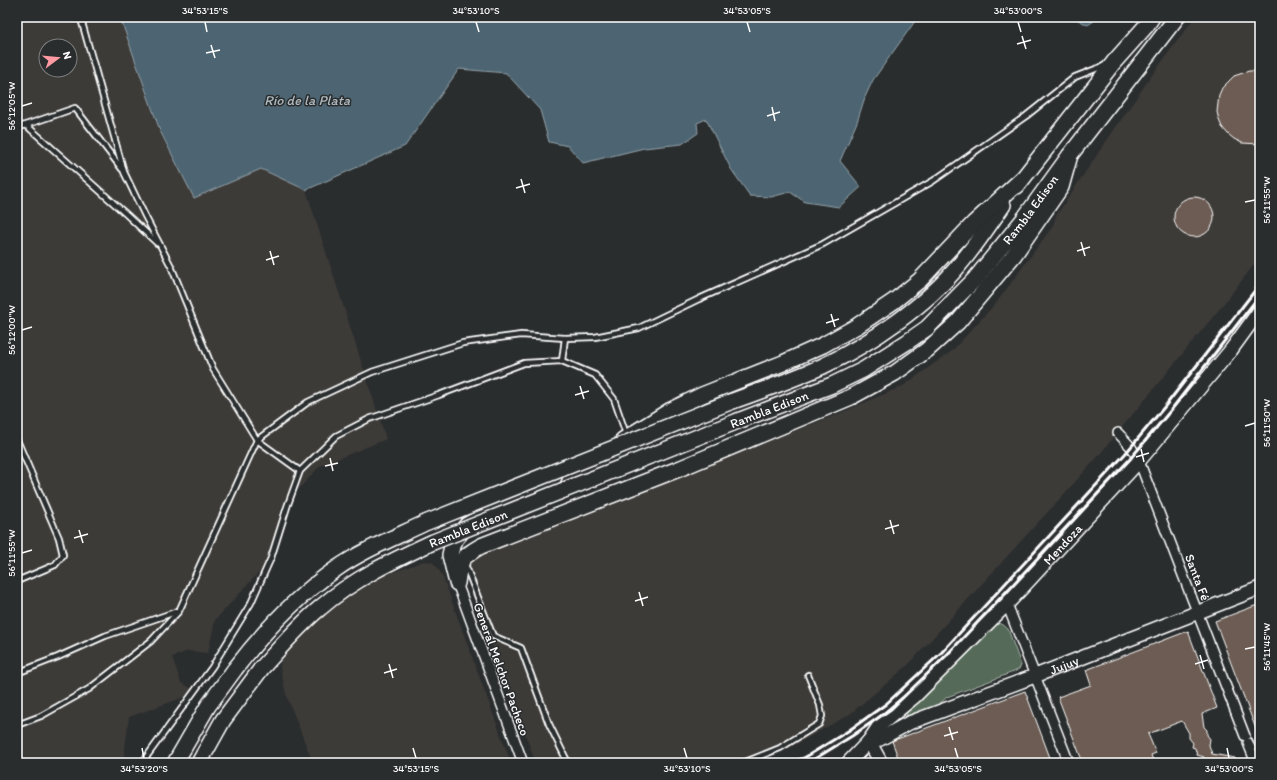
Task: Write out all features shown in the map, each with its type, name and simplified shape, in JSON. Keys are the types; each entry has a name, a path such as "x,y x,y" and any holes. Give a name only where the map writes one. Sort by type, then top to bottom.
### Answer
{"main road":[{"name":"Rambla Edison","path":"175,763 208,706 259,638 304,594 337,568 378,545 425,523 823,366 856,348 894,323 936,289 960,264 1022,179 1114,62 1146,26 1152,17"},
{"name":"Rambla Edison","path":"198,763 223,720 261,669 297,629 321,607 350,586 386,564 433,542 832,385 863,370 908,342 927,328 975,279 1023,220 1070,156 1177,17"},
{"path":"457,583 459,565 466,555 481,546 680,468 851,397 895,373 927,350 958,322 1014,255 1061,187 1070,156"},
{"path":"457,583 450,555 453,542 466,525 627,438 671,410 702,395 783,363 857,326 894,301 920,280 974,223 1022,179"}],"street":[{"name":"Mendoza","path":"848,763 869,741 879,726 915,696 1007,604 1139,460 1231,350 1260,310"},
{"name":"Santa Fé","path":"1118,432 1131,447 1139,460 1256,763"},
{"name":"General Melchor Pacheco","path":"457,583 523,763"},
{"name":"Jujuy","path":"869,741 880,739 910,722 1035,676 1260,588"},
{"path":"1007,604 1069,763"},
{"path":"869,741 881,763"}],"lane":[{"path":"77,17 80,19 124,172 171,266 213,369 257,440 300,471"},
{"path":"17,725 41,716 89,689 151,641 179,611 257,440 308,402 372,372 463,343 521,335 565,338 595,337 639,328 699,299 823,244 933,181 1026,116 1075,77 1114,62"},
{"path":"17,128 75,108 124,172"},
{"path":"26,125 155,240 171,266"},
{"path":"562,361 565,338"},
{"path":"142,763 212,667 251,603 271,558 300,471 336,436 369,419 524,364 562,361 595,375 614,399 627,438"},
{"path":"17,440 59,538 63,555 55,565 17,581"},
{"path":"463,559 493,636 521,648 549,724 568,763"},
{"path":"17,673 111,634 179,611"},
{"path":"743,763 780,748 819,724 822,716 820,705 808,674"}],"shaded area":[{"path":"17,17 120,17 159,131 194,198 261,169 306,190 386,439 320,466 281,508 271,556 262,569 215,620 208,653 188,651 172,657 181,683 198,692 129,717 123,763 17,763"},
{"path":"1195,17 1260,17 1260,257 1221,307 1095,460 907,666 850,714 793,746 758,763 536,763 459,557 836,415 903,386 952,351 997,302 1053,226 1056,216 1101,149 1150,78"},
{"path":"424,561 432,562 442,575 511,763 313,763 286,694 280,667 281,656 299,628 364,585"}],"green space":[{"path":"994,623 1002,624 1008,629 1021,665 1020,668 1016,671 947,697 937,706 906,718 907,712 930,691"}],"water":[{"name":"Río de la Plata","path":"120,17 918,17 873,80 865,97 857,122 840,161 861,187 839,207 805,202 790,192 771,197 750,196 731,169 706,119 697,123 698,133 682,144 644,148 583,163 568,146 549,142 540,110 506,73 459,69 405,146 306,190 261,169 194,198 160,131"},
{"path":"1072,17 1097,17 1098,18 1088,25"}],"building":[{"path":"1249,71 1260,71 1260,144 1242,143 1234,139 1222,127 1217,112 1219,95 1222,88 1234,76"},
{"path":"1198,197 1205,200 1211,206 1214,217 1213,225 1205,234 1198,237 1190,237 1183,234 1175,225 1174,213 1177,206 1186,198"},
{"path":"1260,604 1260,737 1259,737 1215,621"},
{"path":"1188,631 1217,708 1202,714 1204,727 1207,730 1207,735 1210,739 1209,745 1212,754 1235,758 1235,763 1203,763 1204,757 1197,755 1195,748 1192,747 1193,743 1189,738 1189,733 1182,721 1148,734 1156,753 1151,755 1154,763 1083,763 1058,697 1091,685 1086,670"},
{"path":"1025,691 1052,763 900,763 892,741"}],"railway":[{"path":"791,763 804,758 848,731 886,704 942,652 1125,454 1166,405 1260,284"},
{"path":"808,763 852,736 891,709 947,655 1130,459 1171,410 1260,295"}]}
